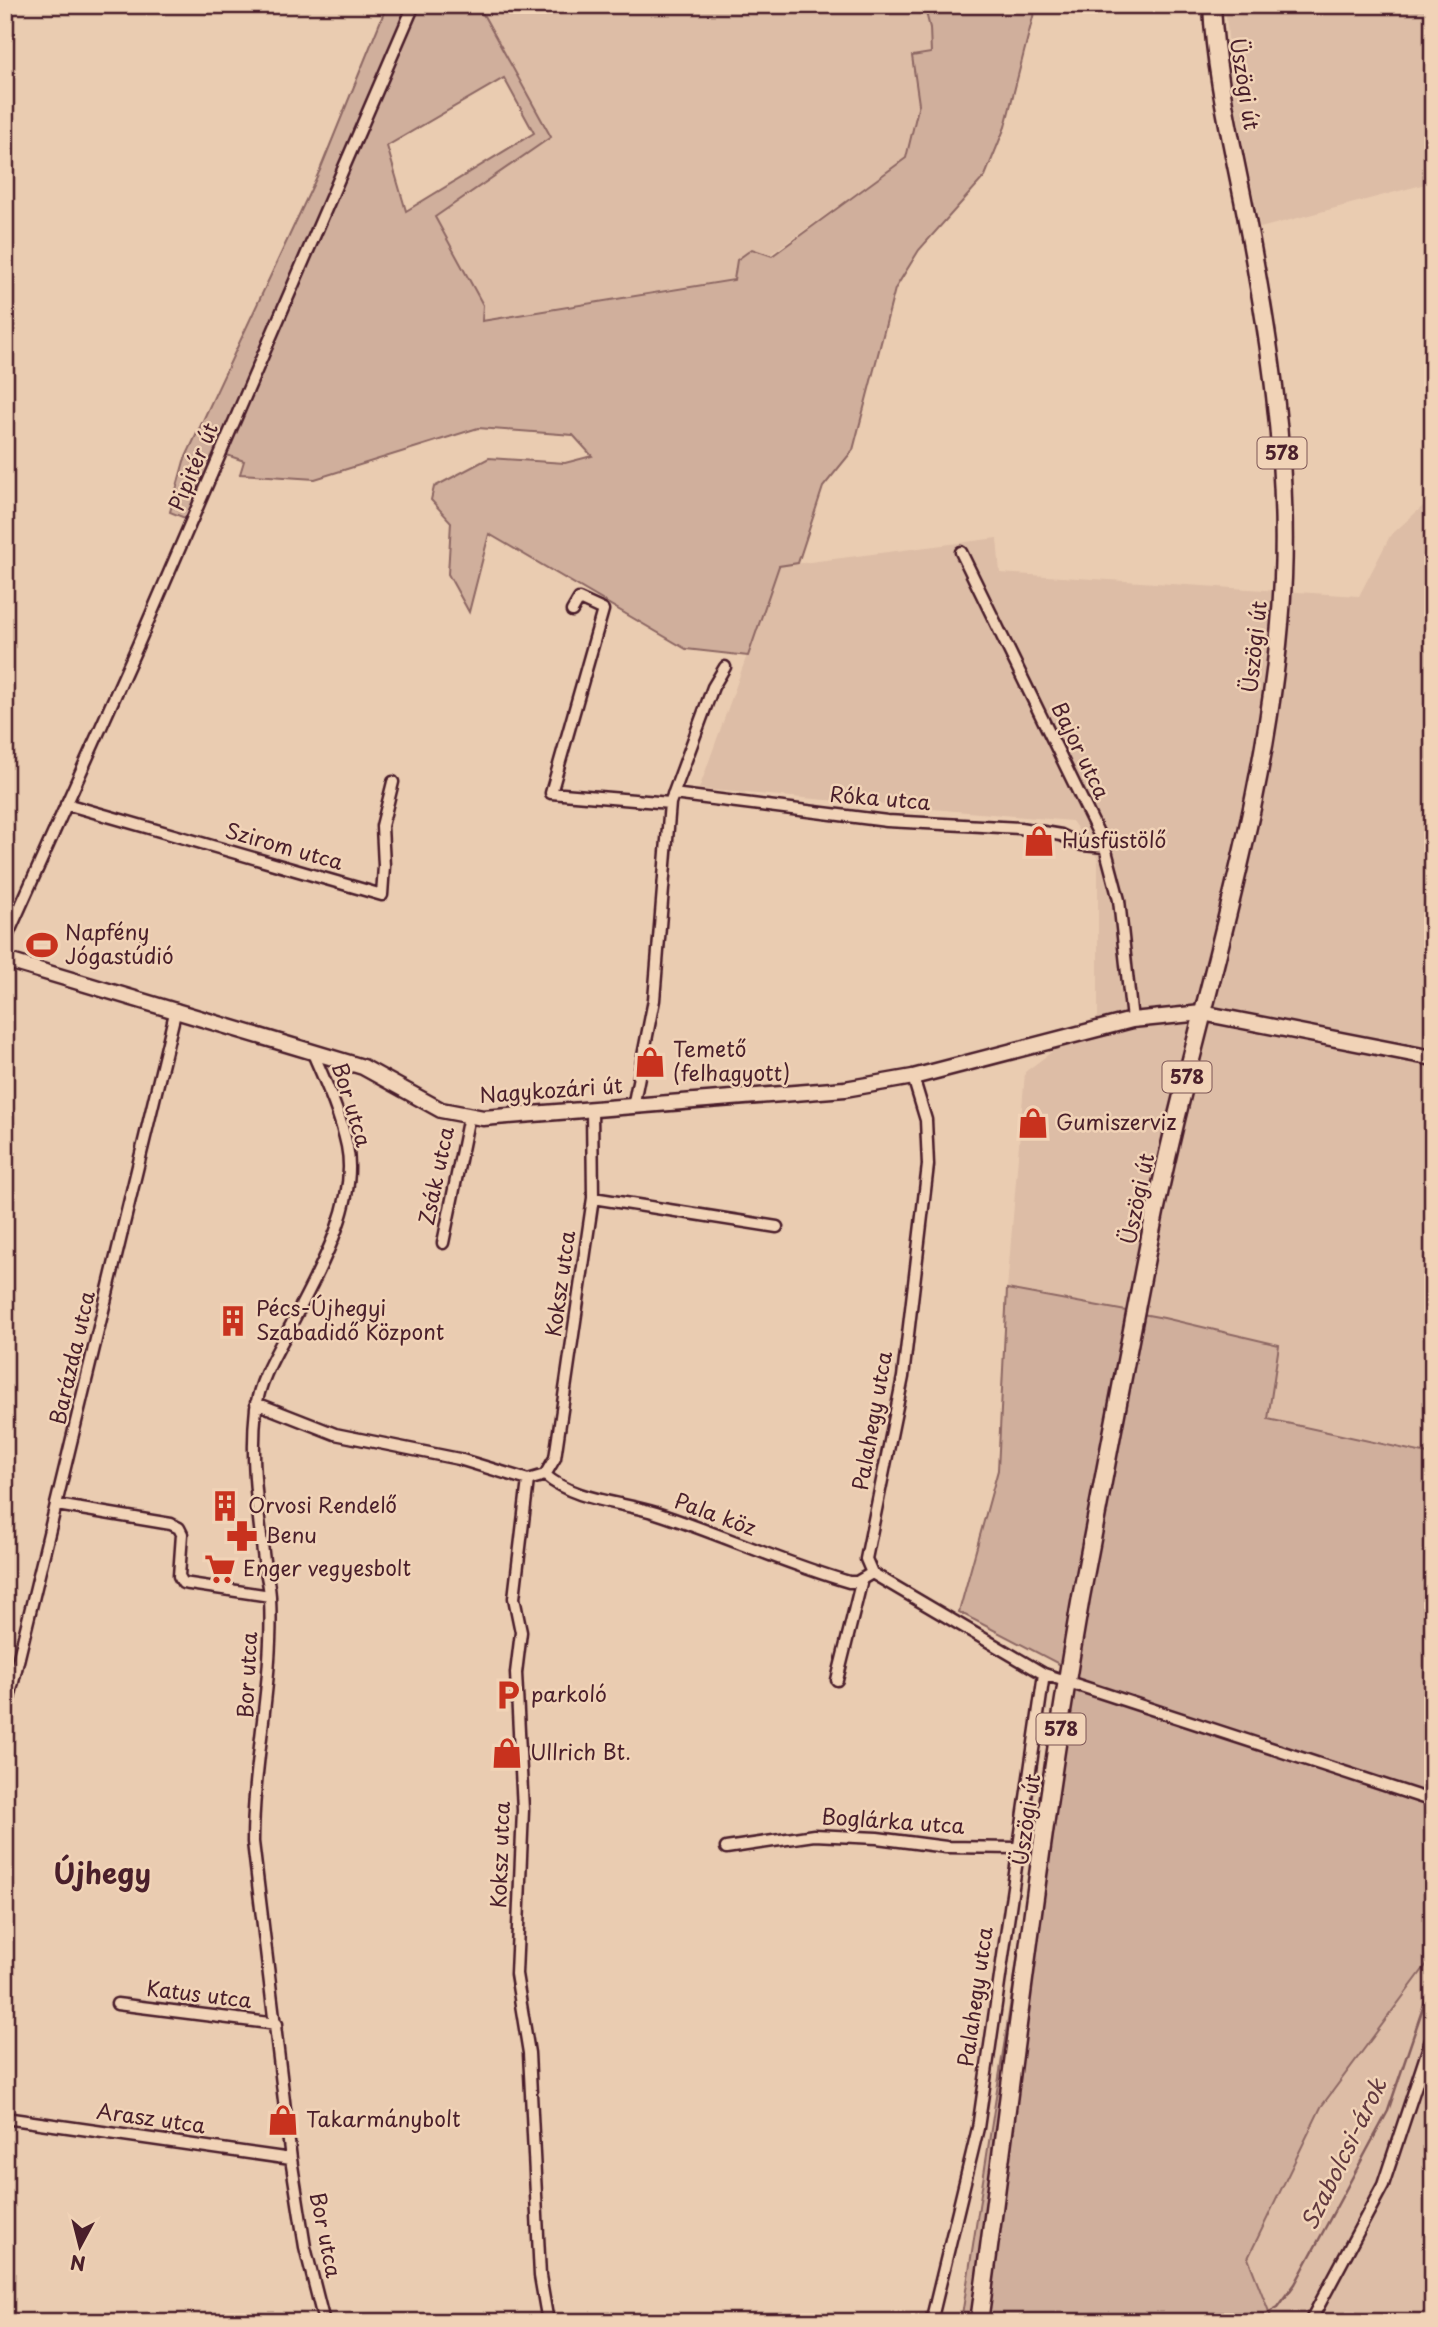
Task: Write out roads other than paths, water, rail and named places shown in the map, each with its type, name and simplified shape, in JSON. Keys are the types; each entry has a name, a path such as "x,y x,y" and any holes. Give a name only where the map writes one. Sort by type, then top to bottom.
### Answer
{"main road":[{"name":"Üszögi út","path":"979,2322 998,2163 1068,1682 1152,1228 1259,773 1275,677 1284,529 1284,476 1276,390 1263,304 1217,64 1212,5"}],"street":[{"name":"Pipitér út","path":"5,941 148,622 322,212 414,5"},
{"name":"Bajor utca","path":"961,552 1105,847 1119,900 1132,1020"},
{"name":"Róka utca","path":"572,611 579,599 603,610 551,793 671,798 887,821 1020,828 1061,835 1082,845 1105,847"},
{"path":"633,1107 654,1000 671,798 712,687 725,667"},
{"name":"Szirom utca","path":"66,804 382,895 382,826 393,782"},
{"name":"Nagykozári út","path":"5,960 312,1050 363,1067 441,1110 483,1118 845,1089 913,1077 1132,1020 1202,1013 1433,1058"},
{"name":"Barázda utca","path":"6,1709 176,1009"},
{"name":"Bor utca","path":"312,1050 347,1148 347,1184 323,1264 284,1338 256,1403 252,1444 254,1482 270,1596 264,1738 253,1816 253,1842 277,2024 291,2159 305,2247 324,2322"},
{"name":"Palahegy utca","path":"872,1573 866,1559 902,1377 928,1165 926,1120 913,1077"},
{"name":"Koksz utca","path":"545,1475 555,1458 593,1198 592,1109"},
{"name":"Zsák utca","path":"443,1243 469,1116"},
{"path":"593,1198 777,1227"},
{"path":"256,1403 335,1434 459,1459 528,1480 545,1475"},
{"name":"Pala köz","path":"545,1475 566,1489 654,1513 800,1568 849,1582 862,1579"},
{"name":"Koksz utca","path":"528,1480 514,1598 521,1632 516,1673 523,1810 516,1974 529,2053 540,2276 548,2322"},
{"path":"57,1505 171,1524 179,1528 183,1545 179,1576 183,1583 270,1596"},
{"path":"837,1681 862,1579 872,1573 1044,1674 1433,1801"},
{"name":"Palahegy utca","path":"931,2322 978,2127 1044,1674"},
{"name":"Boglárka utca","path":"726,1847 814,1835 877,1838 946,1847 1017,1848"},
{"name":"Katus utca","path":"117,2004 277,2024"},
{"path":"1310,2322 1383,2185 1433,2034"},
{"name":"Arasz utca","path":"5,2118 291,2159"},
{"path":"69,2322 76,2321"}],"waterway":[{"name":"Szabolcsi-árok","path":"1251,2322 1278,2307 1295,2284 1388,2111 1433,1978"}],"place":[{"name":"Húsfüstölő","path":"1039,841"},
{"name":"Napfény Jógastúdió","path":"42,945"},
{"name":"Temető (felhagyott)","path":"650,1062"},
{"name":"Gumiszerviz","path":"1033,1123"},
{"name":"Pécs-Újhegyi Szabadidő Központ","path":"233,1321"},
{"name":"Orvosi Rendelő","path":"225,1506"},
{"name":"Benu","path":"242,1536"},
{"name":"Enger vegyesbolt","path":"220,1569"},
{"name":"parkoló","path":"508,1695"},
{"name":"Ullrich Bt.","path":"507,1753"},
{"name":"Takarmánybolt","path":"283,2120"}],"district":[{"name":"Újhegy","path":"102,1874"}]}
